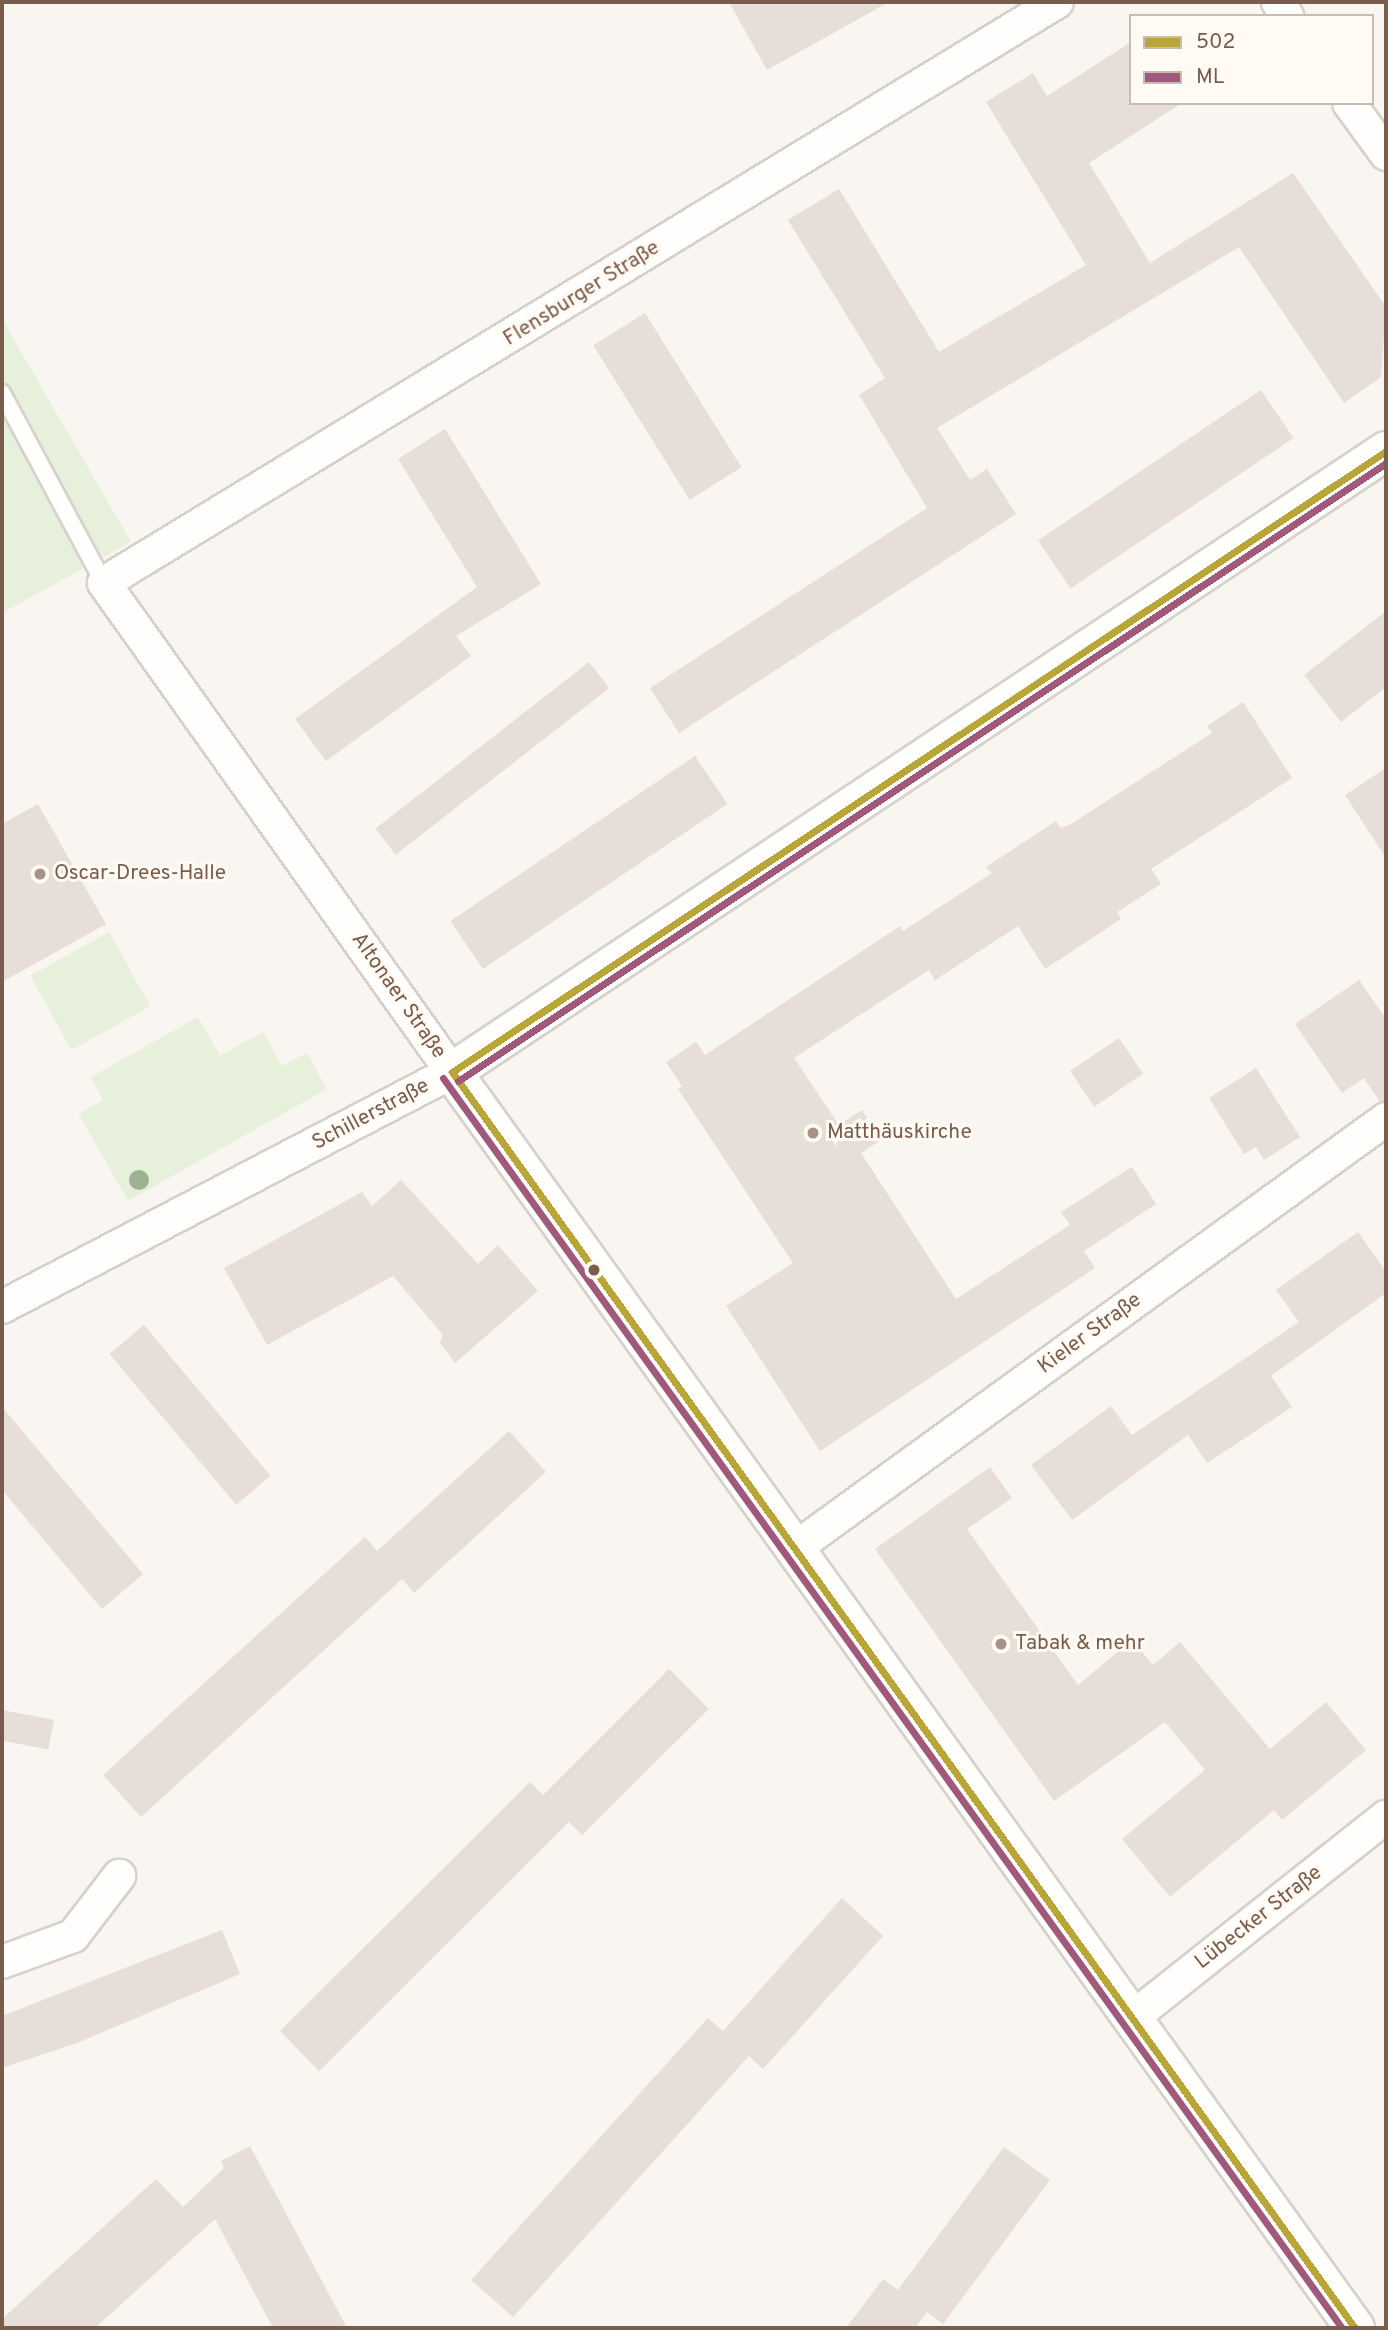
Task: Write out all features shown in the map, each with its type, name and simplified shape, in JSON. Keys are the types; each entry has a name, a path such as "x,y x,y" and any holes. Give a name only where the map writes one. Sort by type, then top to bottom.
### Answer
{"street":[{"name":"Flensburger Straße","path":"104,583 1057,2"},
{"path":"1350,105 1386,154"},
{"name":"Schillerstraße","path":"2,1307 452,1072 1386,451"},
{"name":"Altonaer Straße","path":"104,583 1355,2328"},
{"name":"Kieler Straße","path":"794,1549 1386,1119"},
{"name":"Lübecker Straße","path":"1132,2018 1386,1817"},
{"path":"2,1962 72,1936 119,1876"}],"lane":[{"path":"2,393 104,583"}],"green space":[{"path":"2,319 131,542 2,613"},
{"path":"109,932 150,1006 71,1050 30,976"},
{"path":"198,1017 220,1056 263,1032 282,1066 307,1053 327,1089 128,1201 79,1114 103,1100 91,1077"}],"building":[{"path":"729,2 889,2 767,70"},
{"path":"1129,43 1129,105 1179,105 1089,163 1150,263 1293,173 1386,307 1381,377 1344,403 1239,247 937,428 970,480 987,469 1016,514 679,733 650,688 927,508 859,395 885,378 788,220 839,189 939,352 1086,265 986,102 1033,73 1047,96"},
{"path":"645,313 741,467 690,500 593,345"},
{"path":"1261,390 1293,438 1070,589 1038,540"},
{"path":"445,429 541,584 456,636 471,656 326,761 295,719 477,587 398,459"},
{"path":"1386,611 1386,687 1341,722 1304,675"},
{"path":"589,662 609,688 396,855 375,829"},
{"path":"1243,702 1292,778 1151,869 1161,884 1117,912 1121,919 1045,969 1018,926 935,980 929,970 794,1058 839,1125 862,1110 881,1140 861,1153 956,1299 1070,1225 1061,1212 1132,1167 1156,1204 1084,1251 1095,1268 820,1451 726,1306 793,1263 678,1089 682,1086 666,1062 696,1042 705,1055 900,926 903,931 992,873 986,867 1056,821 1061,828 1071,824 1212,733 1207,726"},
{"path":"695,756 727,804 483,969 450,921"},
{"path":"1386,768 1386,858 1345,795"},
{"name":"Oscar-Drees-Halle","path":"38,804 106,924 2,982 2,824"},
{"path":"1359,980 1386,1019 1386,1101 1380,1102 1364,1078 1342,1093 1295,1024"},
{"path":"1119,1038 1143,1074 1094,1107 1070,1071"},
{"path":"1256,1068 1300,1137 1264,1160 1256,1147 1244,1154 1209,1098"},
{"path":"401,1180 478,1264 498,1245 538,1291 455,1363 440,1343 443,1335 393,1276 267,1345 224,1268 362,1192 372,1206"},
{"path":"1358,1232 1386,1272 1386,1293 1271,1376 1292,1407 1207,1463 1188,1435 1072,1520 1031,1465 1111,1406 1132,1435 1299,1322 1276,1290"},
{"path":"144,1325 271,1476 236,1505 110,1354"},
{"path":"2,1407 143,1574 102,1609 2,1490"},
{"path":"509,1431 546,1472 414,1593 402,1579 141,1817 103,1775 365,1537 377,1551"},
{"path":"990,1467 1012,1498 967,1529 1078,1685 1132,1640 1153,1665 1180,1642 1270,1749 1326,1702 1366,1750 1282,1820 1274,1810 1170,1897 1122,1839 1205,1770 1165,1722 1054,1801 875,1549"},
{"path":"669,1669 709,1709 582,1835 569,1822 319,2071 280,2031 530,1782 543,1795"},
{"path":"2,1710 54,1720 48,1750 2,1741"},
{"path":"842,1898 883,1936 763,2069 749,2056 513,2317 471,2280 708,2018 723,2031"},
{"path":"222,1930 240,1974 77,2043 2,2068 2,2016"},
{"path":"250,2146 347,2328 273,2328 215,2219 95,2328 2,2328 2,2319 156,2179 183,2207 224,2168 221,2161"},
{"path":"1004,2147 1050,2180 943,2324 927,2312 915,2328 846,2328 883,2279 898,2290"}],"transit line":[{"name":"502","path":"452,1072 1386,451"},
{"name":"ML","path":"458,1081 1386,463"},
{"name":"502","path":"452,1072 1355,2328"},
{"name":"ML","path":"443,1078 1342,2328"}],"place":[{"name":"Oscar-Drees-Halle","path":"40,874"},
{"name":"Matthäuskirche","path":"813,1133"},
{"name":"Tabak & mehr","path":"1001,1644"}]}
